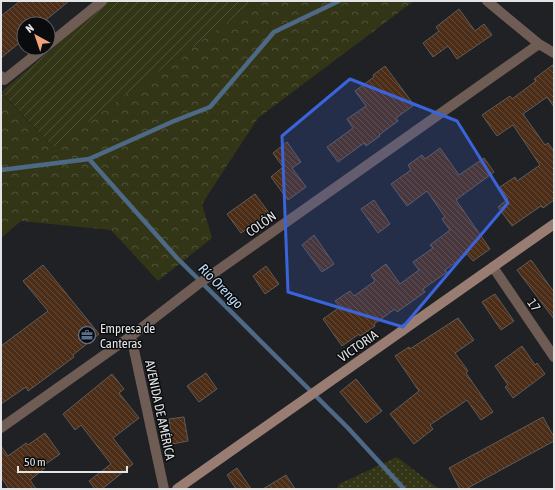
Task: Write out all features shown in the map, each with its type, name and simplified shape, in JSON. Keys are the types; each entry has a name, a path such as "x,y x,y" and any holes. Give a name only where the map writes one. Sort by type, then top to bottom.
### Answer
{"street":[{"path":"56,38 102,1"},
{"path":"487,1 539,44 554,53"},
{"name":"COLÓN","path":"1,428 131,336 197,285 539,44"},
{"path":"1,76 4,80 34,56"},
{"name":"VICTORIA","path":"177,489 554,224"},
{"name":"17","path":"493,267 554,357"},
{"name":"AVENIDA DE AMÉRICA","path":"131,336 164,489"}],"highlighted area":[{"path":"350,79 457,121 508,203 403,327 288,292 282,136"}],"green space":[{"path":"108,1 257,1 53,147 1,92 43,56 56,56 56,45"},
{"path":"257,1 414,1 258,118 202,204 212,238 158,281 111,230 21,221 1,238 1,93 53,147"},
{"path":"397,457 439,489 337,489 339,484"}],"building":[{"path":"20,1 69,1 51,16 16,16 16,46 1,58 1,16"},
{"path":"459,9 475,31 484,24 492,35 457,59 448,46 433,57 423,43 439,31 436,27"},
{"path":"554,64 554,107 547,97 523,114 545,145 548,143 554,151 554,200 543,208 541,206 512,226 498,207 508,199 500,187 515,177 517,181 540,165 513,125 497,136 482,115 510,96 512,99 536,81 534,79"},
{"path":"385,66 414,105 396,118 398,121 379,135 380,136 366,146 364,143 338,162 327,147 353,128 347,119 366,106 355,91 374,77 373,75"},
{"path":"287,142 301,162 292,168 306,187 288,200 271,177 283,167 273,153"},
{"path":"440,148 459,175 484,158 494,172 456,200 490,249 473,261 467,254 445,270 447,272 423,289 425,292 397,312 395,309 374,324 375,326 360,336 359,334 342,346 323,319 340,307 335,301 350,291 354,296 375,281 371,275 386,264 400,284 419,270 413,262 433,248 430,245 450,230 442,219 445,217 427,191 407,206 391,184 411,170 408,165 422,155 425,159"},
{"path":"255,194 269,213 241,233 227,214"},
{"path":"374,200 390,224 378,233 361,209"},
{"path":"314,235 334,264 322,272 302,245"},
{"path":"531,260 554,292 554,319 517,270"},
{"path":"43,265 99,334 73,355 74,357 28,391 26,387 1,404 1,346 48,311 23,281"},
{"path":"266,266 279,284 265,294 253,276"},
{"path":"495,294 514,321 501,330 482,302"},
{"path":"458,318 474,340 455,353 468,371 466,373 493,412 481,420 467,400 430,425 433,429 414,444 390,414 419,391 395,356 409,347 410,349"},
{"path":"522,346 535,365 537,363 545,374 513,398 505,387 508,385 495,366"},
{"path":"206,373 217,389 199,402 187,386"},
{"path":"112,374 124,389 119,393 139,418 113,438 133,464 102,489 95,489 89,481 111,464 81,425 75,430 63,414"},
{"path":"356,379 382,411 366,423 340,392"},
{"path":"184,417 188,441 172,444 169,419"},
{"path":"543,417 554,437 554,441 466,489 460,489 449,468"},
{"path":"45,433 60,454 43,466 45,468 30,480 36,489 9,489 1,477 1,446 8,456 26,443 28,445"},
{"path":"237,468 251,489 236,489 227,475"},
{"path":"286,475 295,489 263,489"}],"waterway":[{"path":"1,170 89,159 174,121 210,107 274,32 339,1"},
{"name":"Río Orengo","path":"89,159 177,258 348,428 404,489"}],"place":[{"name":"Empresa de Canteras","path":"87,335"}]}
